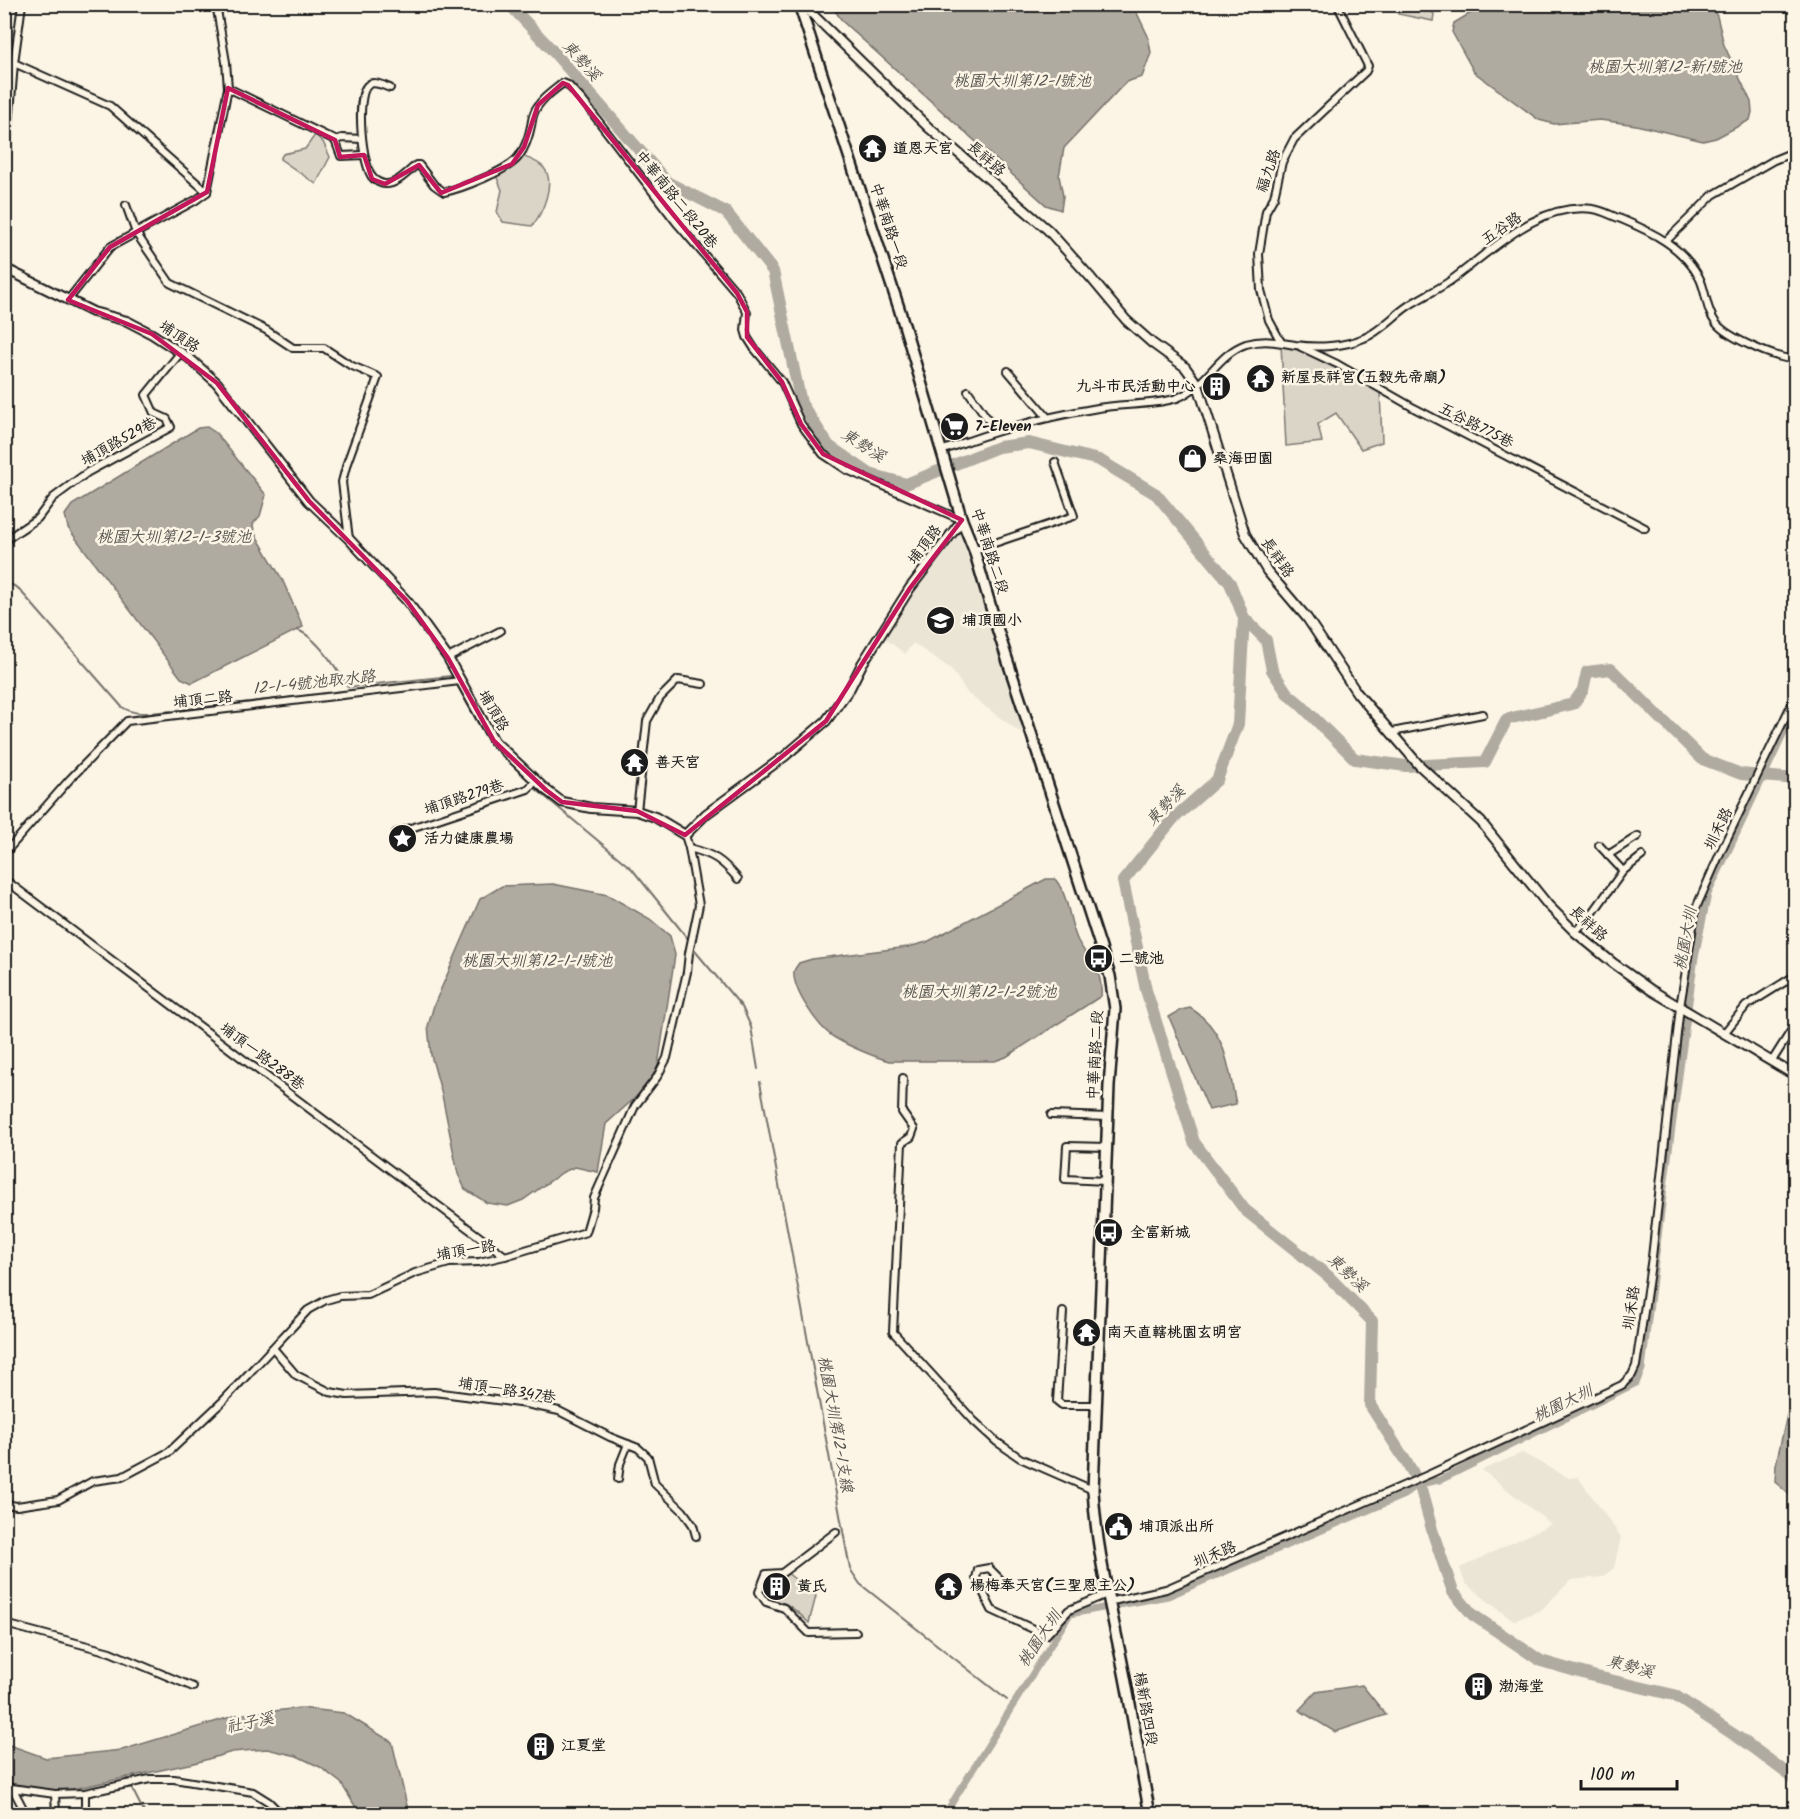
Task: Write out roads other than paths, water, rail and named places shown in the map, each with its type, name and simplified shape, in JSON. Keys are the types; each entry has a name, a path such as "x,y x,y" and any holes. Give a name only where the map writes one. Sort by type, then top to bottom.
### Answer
{"main road":[{"name":"中華南路一段","path":"800,4 899,308 956,497"},
{"name":"中華南路二段","path":"956,497 1110,976 1115,1009 1108,1117 1093,1490 1095,1523 1108,1601"},
{"name":"楊新路四段","path":"1108,1601 1150,1815"}],"street":[{"path":"4,189 14,63 22,4"},
{"path":"68,300 110,248 207,192 228,88 216,4"},
{"name":"長祥路","path":"800,4 928,127 1048,230 1126,320 1185,367 1198,385 1245,534 1267,571 1308,618 1357,693 1416,761 1481,822 1548,905 1575,932 1613,963 1685,1010 1796,1076"},
{"name":"福九路","path":"1281,342 1269,320 1261,290 1259,254 1266,211 1274,197 1282,162 1294,139 1366,71 1368,66 1337,4"},
{"path":"4,57 110,106 207,192"},
{"path":"335,140 340,156 364,155 361,96 372,83 390,88"},
{"name":"中華南路二段20巷","path":"364,155 374,179 385,184 393,183 419,165 434,185 444,192 466,186 512,164 518,158 530,133 532,116 538,105 563,83 568,85 583,101 676,222 737,293 747,312 745,330 747,337 782,382 801,424 823,454 847,470 962,520"},
{"path":"228,88 335,140 362,139"},
{"path":"1666,241 1713,195 1774,160 1796,151"},
{"path":"126,205 136,233 170,283 266,330 293,348 324,348 350,365 378,377 342,482 349,539"},
{"name":"五谷路","path":"1198,385 1217,363 1232,351 1248,344 1267,340 1297,345 1341,345 1366,338 1407,306 1448,282 1524,226 1557,212 1571,210 1599,210 1666,241 1680,251 1698,275 1704,289 1708,309 1716,323 1727,332 1769,353 1788,360 1796,359"},
{"name":"埔頂路","path":"4,268 93,312 128,321 181,352 217,383 309,501 349,539 406,601 448,658 494,741 536,781 562,802 591,808 637,811 656,817 685,835 706,814 785,756 826,721 850,688 862,664 910,588 962,520"},
{"name":"五谷路775巷","path":"1297,345 1337,364 1414,408 1645,528"},
{"name":"埔頂路529巷","path":"4,541 38,518 53,498 88,472 171,427 167,419 154,413 147,395 181,352"},
{"path":"1008,370 1048,417"},
{"path":"942,455 996,431 1048,417 1111,405 1177,398 1198,385"},
{"path":"968,391 996,431"},
{"path":"974,550 1074,516 1055,462"},
{"path":"448,658 500,631"},
{"path":"637,811 647,721 660,698 678,680 703,684"},
{"name":"埔頂二路","path":"4,854 70,779 127,721 460,681"},
{"name":"圳禾路","path":"1006,1585 989,1568 978,1570 976,1578 992,1610 1046,1635 1069,1610 1166,1589 1426,1476 1622,1385 1632,1375 1636,1366 1652,1257 1685,1010 1696,908 1796,695"},
{"path":"1392,732 1483,714"},
{"name":"埔頂路279巷","path":"396,832 528,789 536,781"},
{"name":"埔頂一路","path":"4,1504 17,1506 58,1500 93,1481 122,1478 169,1452 222,1402 308,1310 326,1300 340,1296 368,1295 415,1274 449,1263 479,1262 586,1232 594,1198 634,1106 657,1077 667,1058 687,972 699,905 685,835"},
{"path":"1608,855 1638,836"},
{"path":"1599,845 1623,871"},
{"path":"689,848 705,852 724,862 738,879"},
{"path":"1575,932 1592,914 1623,871 1642,856"},
{"name":"埔頂一路288巷","path":"4,879 505,1256"},
{"path":"1725,1032 1746,1006 1796,975"},
{"path":"1772,1062 1796,1023"},
{"path":"903,1078 902,1112 914,1129 911,1137 902,1143 893,1332 974,1421 997,1442 1029,1462 1093,1490"},
{"path":"1051,1115 1108,1117"},
{"path":"1106,1181 1065,1179 1068,1146 1107,1147"},
{"path":"1063,1312 1057,1401 1062,1406 1096,1405"},
{"name":"埔頂一路347巷","path":"273,1348 296,1375 330,1392 347,1395 434,1392 526,1404 559,1411 638,1448 648,1457 655,1484 683,1511 693,1525 696,1536"},
{"path":"618,1479 620,1464 628,1444"},
{"path":"836,1532 782,1573 766,1574 759,1592 766,1602 784,1608 809,1633 856,1632"},
{"path":"9,1625 110,1653 193,1687"},
{"path":"4,1787 55,1794 85,1793 137,1781 174,1779 243,1790 262,1797 281,1815"},
{"path":"13,1789 26,1815"},
{"path":"85,1793 85,1815"},
{"path":"55,1794 56,1815"}],"water":[{"name":"桃園大圳第12-1號池","path":"831,5 1133,5 1148,36 1151,53 1142,77 1126,82 1064,148 1059,176 1063,196 1061,210 1046,205 843,22"},
{"name":"桃園大圳第12-新1號池","path":"1484,5 1710,5 1717,16 1724,45 1751,102 1750,120 1716,138 1703,141 1636,125 1600,120 1554,124 1539,120 1474,72 1452,32 1454,23"},
{"name":"桃園大圳第12-1-3號池","path":"207,427 216,433 266,495 260,516 253,524 254,532 282,579 303,627 192,683 181,678 68,528 65,515 72,505 198,428"},
{"name":"桃園大圳第12-1-2號池","path":"1046,879 1055,879 1064,893 1078,941 1098,972 1101,996 1006,1057 995,1061 889,1061 859,1050 832,1036 813,1016 801,997 794,979 794,971 799,963 812,959 908,947 927,942"},
{"name":"桃園大圳第12-1-1號池","path":"553,884 608,895 650,919 670,936 675,955 657,1072 636,1097 606,1124 598,1172 575,1167 563,1172 523,1200 508,1206 487,1203 465,1189 458,1174 442,1095 431,1055 428,1026 434,1005 480,899 502,886"},
{"path":"1190,1008 1212,1027 1219,1038 1228,1063 1236,1104 1209,1110 1169,1017"},
{"path":"1795,1379 1796,1492 1791,1496 1775,1482 1776,1464"},
{"path":"1362,1685 1386,1715 1335,1732 1299,1710 1316,1692"},
{"path":"300,1708 344,1713 392,1742 409,1814 360,1814 341,1783 320,1767 297,1756 267,1749 232,1752 198,1762 64,1791 5,1784 4,1743 46,1758 122,1750 237,1715"}],"waterway":[{"name":"東勢溪","path":"509,4 667,182 726,212 773,271 801,403 829,446 870,474 906,484 998,447 1029,443 1099,460 1156,494 1230,583 1244,618 1238,724 1217,780 1173,819 1123,881 1146,990 1194,1142 1245,1210 1328,1276 1372,1321 1370,1405 1412,1471 1421,1490 1453,1592 1473,1615 1541,1661 1674,1695 1745,1742 1796,1780"},
{"name":"12-1-4號池取水路","path":"4,581 18,588 122,707 140,713 171,711"},
{"path":"1244,618 1266,640 1272,670 1287,693 1355,759 1406,766 1485,762 1507,719 1573,704 1583,690 1587,672 1611,669 1702,759 1741,774 1796,779"},
{"name":"12-1-4號池取水路","path":"297,630 319,646 348,687 451,676 453,679"},
{"name":"12-1-4號池取水路","path":"177,710 385,687"},
{"name":"桃園大圳第12-1支線","path":"458,687 489,743 530,782"},
{"name":"桃園大圳","path":"945,1814 1070,1614 1168,1596 1404,1495 1420,1484 1440,1480 1636,1383 1642,1369 1695,957 1708,894 1796,708"},
{"name":"桃園大圳第12-1支線","path":"536,789 632,869 689,940"},
{"name":"桃園大圳第12-1支線","path":"695,951 742,1007 751,1027 758,1069"},
{"name":"桃園大圳第12-1支線","path":"760,1082 850,1569 860,1584 1007,1700"},
{"path":"1791,1503 1796,1499"},
{"name":"社子溪","path":"126,1777 145,1814"}],"place":[{"name":"道恩天宮","path":"872,149"},
{"name":"新屋長祥宮(五穀先帝廟)","path":"1260,378"},
{"name":"九斗市民活動中心","path":"1217,387"},
{"name":"7-Eleven","path":"954,427"},
{"name":"桑海田園","path":"1192,459"},
{"name":"埔頂國小","path":"941,621"},
{"name":"善天宮","path":"634,763"},
{"name":"活力健康農場","path":"403,839"},
{"name":"二號池","path":"1098,959"},
{"name":"全富新城","path":"1109,1233"},
{"name":"南天直轄桃園玄明宮","path":"1086,1333"},
{"name":"埔頂派出所","path":"1118,1527"},
{"name":"楊梅奉天宮(三聖恩主公)","path":"949,1586"},
{"name":"黃氏","path":"776,1587"},
{"name":"渤海堂","path":"1478,1687"},
{"name":"江夏堂","path":"540,1746"}]}
